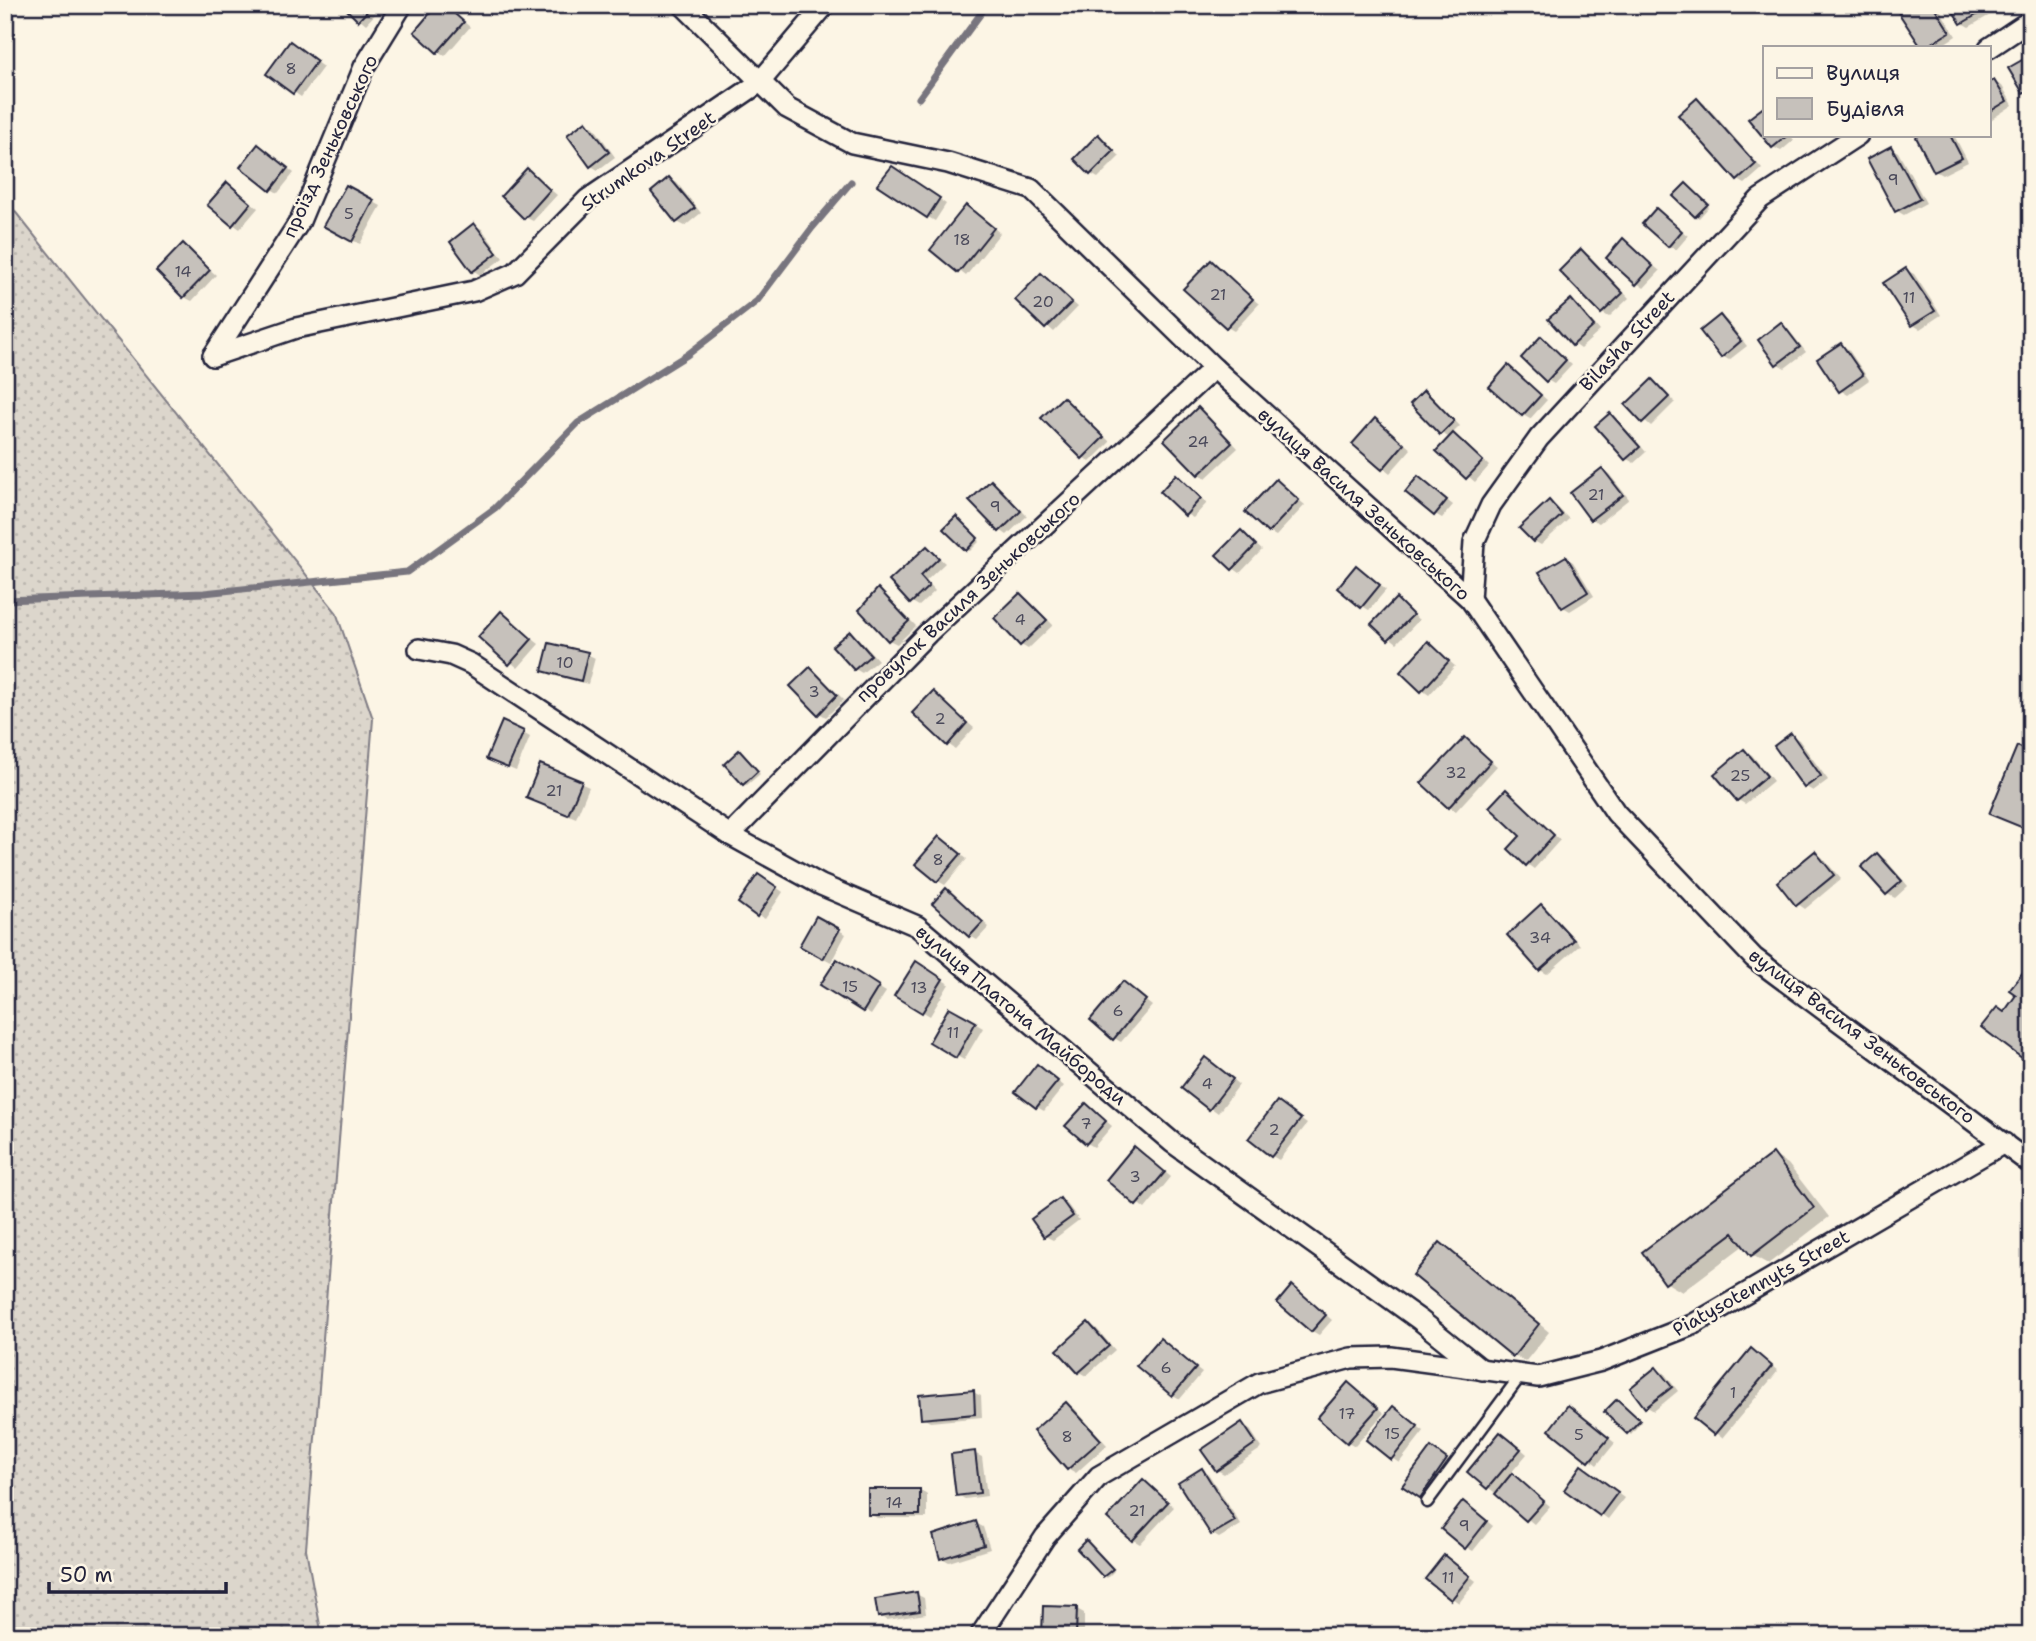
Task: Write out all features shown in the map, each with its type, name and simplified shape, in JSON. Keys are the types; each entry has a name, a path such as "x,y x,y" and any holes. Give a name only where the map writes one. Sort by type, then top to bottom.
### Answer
{"street":[{"name":"проїзд Зеньковського","path":"213,356 300,221 364,67 402,5"},
{"name":"вулиця Василя Зеньковського","path":"683,5 787,108 852,144 948,163 1031,189 1214,368 1470,599 1616,813 1754,958 2031,1164"},
{"name":"Strumkova Street","path":"213,356 296,328 474,291 515,273 588,199 759,83 825,5"},
{"path":"1990,47 2031,20"},
{"name":"Bilasha Street","path":"1470,599 1474,542 1491,505 1539,438 1760,199 1856,136"},
{"name":"провулок Василя Зеньковського","path":"730,835 877,681 1214,368"},
{"name":"вулиця Платона Майбороди","path":"419,649 451,655 471,664 730,835 821,885 917,926 1173,1143 1420,1320 1482,1370"},
{"name":"Piatysotennyts Street","path":"980,1636 1045,1537 1099,1476 1259,1383 1351,1358 1391,1357 1538,1377 1601,1360 1692,1325 2004,1143"}],"lane":[{"path":"1427,1502 1521,1375"}],"shaded area":[{"path":"5,199 336,612 373,719 306,1549 322,1636 5,1636"}],"building":[{"path":"342,5 373,5 358,21"},
{"path":"437,5 445,5 464,22 437,53 414,32"},
{"path":"1908,5 1933,5 1950,32 1928,46 1920,46 1898,12"},
{"path":"1949,5 1980,5 1983,11 1961,24"},
{"path":"290,41 317,61 293,94 266,74"},
{"path":"2031,55 2031,89 2023,93 2008,68"},
{"path":"1994,80 2007,101 1990,111 1990,82"},
{"path":"1697,98 1756,164 1737,181 1678,115"},
{"path":"1763,108 1763,136 1787,136 1772,148 1748,119"},
{"path":"586,121 609,152 590,167 567,135"},
{"path":"1098,134 1114,151 1090,175 1074,159"},
{"path":"1951,136 1962,158 1934,172 1916,137"},
{"path":"258,144 288,168 270,191 240,167"},
{"path":"1891,146 1920,199 1895,212 1867,159"},
{"path":"892,166 940,198 927,218 877,185"},
{"path":"527,168 550,190 524,219 501,196"},
{"path":"669,177 695,208 676,223 651,192"},
{"path":"227,182 251,203 232,226 207,205"},
{"path":"1686,183 1708,204 1695,217 1673,196"},
{"path":"346,185 374,200 352,242 323,226"},
{"path":"966,205 994,228 958,273 930,250"},
{"path":"1656,208 1682,231 1668,247 1642,224"},
{"path":"474,223 497,253 472,272 450,242"},
{"path":"1623,238 1653,266 1636,285 1606,258"},
{"path":"183,243 210,270 183,298 156,271"},
{"path":"1581,249 1623,293 1601,314 1559,271"},
{"path":"1211,260 1253,299 1226,328 1183,289"},
{"path":"1906,268 1935,311 1911,326 1883,283"},
{"path":"1041,273 1072,302 1045,329 1015,300"},
{"path":"1571,299 1594,326 1572,346 1548,319"},
{"path":"1720,315 1741,341 1721,358 1700,331"},
{"path":"1781,322 1800,347 1776,365 1758,340"},
{"path":"1541,336 1566,360 1546,382 1521,358"},
{"path":"1841,343 1863,375 1839,392 1817,359"},
{"path":"1508,365 1541,395 1522,416 1489,387"},
{"path":"1652,379 1669,397 1642,423 1625,405"},
{"path":"1424,390 1454,421 1440,435 1410,404"},
{"path":"1063,397 1104,437 1082,459 1041,418"},
{"path":"1198,407 1232,443 1198,475 1164,440"},
{"path":"1610,413 1640,447 1625,460 1595,426"},
{"path":"1375,418 1404,444 1382,470 1352,444"},
{"path":"1453,433 1483,461 1466,479 1436,451"},
{"path":"1602,468 1623,495 1590,520 1570,493"},
{"path":"1176,474 1201,498 1185,516 1160,492"},
{"path":"1418,476 1447,500 1434,516 1405,492"},
{"path":"1276,479 1299,500 1268,533 1245,512"},
{"path":"991,480 1021,511 999,532 969,501"},
{"path":"1549,500 1562,515 1533,542 1519,528"},
{"path":"956,516 978,538 966,551 943,529"},
{"path":"1241,530 1256,545 1232,570 1216,555"},
{"path":"927,546 939,558 920,576 929,586 910,604 889,581"},
{"path":"1566,556 1588,592 1562,608 1539,572"},
{"path":"1356,565 1380,585 1361,608 1337,588"},
{"path":"878,588 909,621 888,641 859,610"},
{"path":"1020,593 1047,620 1020,646 994,618"},
{"path":"1396,598 1413,615 1388,640 1371,624"},
{"path":"501,611 532,639 509,665 478,637"},
{"path":"850,631 871,655 854,670 832,646"},
{"path":"1428,641 1449,661 1421,692 1400,672"},
{"path":"549,643 588,652 581,681 542,671"},
{"path":"810,667 837,695 818,715 790,686"},
{"path":"933,691 967,723 947,746 912,713"},
{"path":"502,721 524,731 508,768 486,759"},
{"path":"1791,733 1821,776 1804,788 1774,746"},
{"path":"1465,737 1491,761 1448,808 1421,783"},
{"path":"2017,746 2031,752 2031,819 2026,829 1989,814"},
{"path":"1744,749 1767,776 1737,801 1714,774"},
{"path":"739,750 758,771 743,785 724,764"},
{"path":"540,764 582,781 568,815 526,798"},
{"path":"1506,789 1554,835 1526,866 1508,849 1520,836 1489,807"},
{"path":"939,836 961,854 937,882 915,864"},
{"path":"1815,851 1834,875 1796,906 1777,882"},
{"path":"1877,853 1902,881 1886,895 1861,867"},
{"path":"758,874 777,887 757,917 738,903"},
{"path":"946,888 983,922 969,937 932,904"},
{"path":"1541,904 1574,940 1539,971 1507,935"},
{"path":"816,916 840,929 823,959 799,946"},
{"path":"837,959 879,986 863,1012 820,985"},
{"path":"916,961 943,979 922,1013 894,996"},
{"path":"2031,962 2031,1065 1981,1027 1997,1007 2004,1012 2016,995 2009,990"},
{"path":"1123,981 1146,1000 1113,1040 1090,1020"},
{"path":"949,1007 976,1022 956,1058 929,1042"},
{"path":"1205,1057 1233,1079 1209,1110 1181,1088"},
{"path":"1037,1064 1058,1081 1036,1108 1015,1092"},
{"path":"1277,1101 1301,1119 1271,1157 1248,1139"},
{"path":"1086,1103 1106,1121 1086,1144 1065,1126"},
{"path":"1134,1146 1165,1172 1136,1206 1106,1180"},
{"path":"1773,1153 1814,1208 1751,1256 1733,1233 1665,1284 1642,1252"},
{"path":"1060,1198 1073,1216 1044,1237 1031,1219"},
{"path":"1440,1242 1539,1324 1513,1357 1413,1275"},
{"path":"1292,1285 1326,1315 1311,1332 1277,1303"},
{"path":"1088,1322 1109,1346 1078,1373 1057,1350"},
{"path":"1160,1338 1196,1368 1172,1396 1136,1366"},
{"path":"1751,1348 1772,1366 1714,1435 1693,1418"},
{"path":"1656,1367 1672,1387 1645,1408 1630,1388"},
{"path":"1348,1382 1378,1408 1347,1443 1317,1418"},
{"path":"974,1390 975,1414 921,1419 919,1395"},
{"path":"1617,1399 1640,1420 1627,1434 1604,1412"},
{"path":"1066,1402 1101,1440 1067,1470 1033,1431"},
{"path":"1568,1405 1609,1438 1589,1462 1549,1430"},
{"path":"1393,1406 1418,1426 1391,1460 1366,1440"},
{"path":"1242,1422 1256,1443 1216,1471 1201,1450"},
{"path":"1500,1432 1521,1449 1487,1489 1467,1472"},
{"path":"1431,1447 1447,1459 1420,1498 1402,1486"},
{"path":"975,1451 980,1493 956,1496 951,1454"},
{"path":"1581,1465 1618,1492 1600,1516 1564,1490"},
{"path":"1202,1468 1235,1521 1211,1535 1178,1483"},
{"path":"1512,1473 1544,1501 1526,1521 1495,1494"},
{"path":"1143,1479 1168,1502 1132,1541 1107,1518"},
{"path":"868,1489 920,1489 920,1515 868,1515"},
{"path":"1463,1501 1487,1521 1465,1549 1441,1529"},
{"path":"976,1521 984,1545 940,1559 933,1535"},
{"path":"1086,1540 1113,1569 1103,1577 1077,1549"},
{"path":"1444,1555 1470,1576 1451,1600 1425,1579"},
{"path":"917,1592 920,1611 878,1617 875,1599"},
{"path":"1043,1606 1077,1607 1076,1636 1042,1636"},
{"path":"902,1627 904,1636 874,1634"}],"waterway":[{"path":"919,98 987,5"},
{"path":"5,600 204,593 407,572 495,508 578,423 687,355 757,301 851,182"}]}
